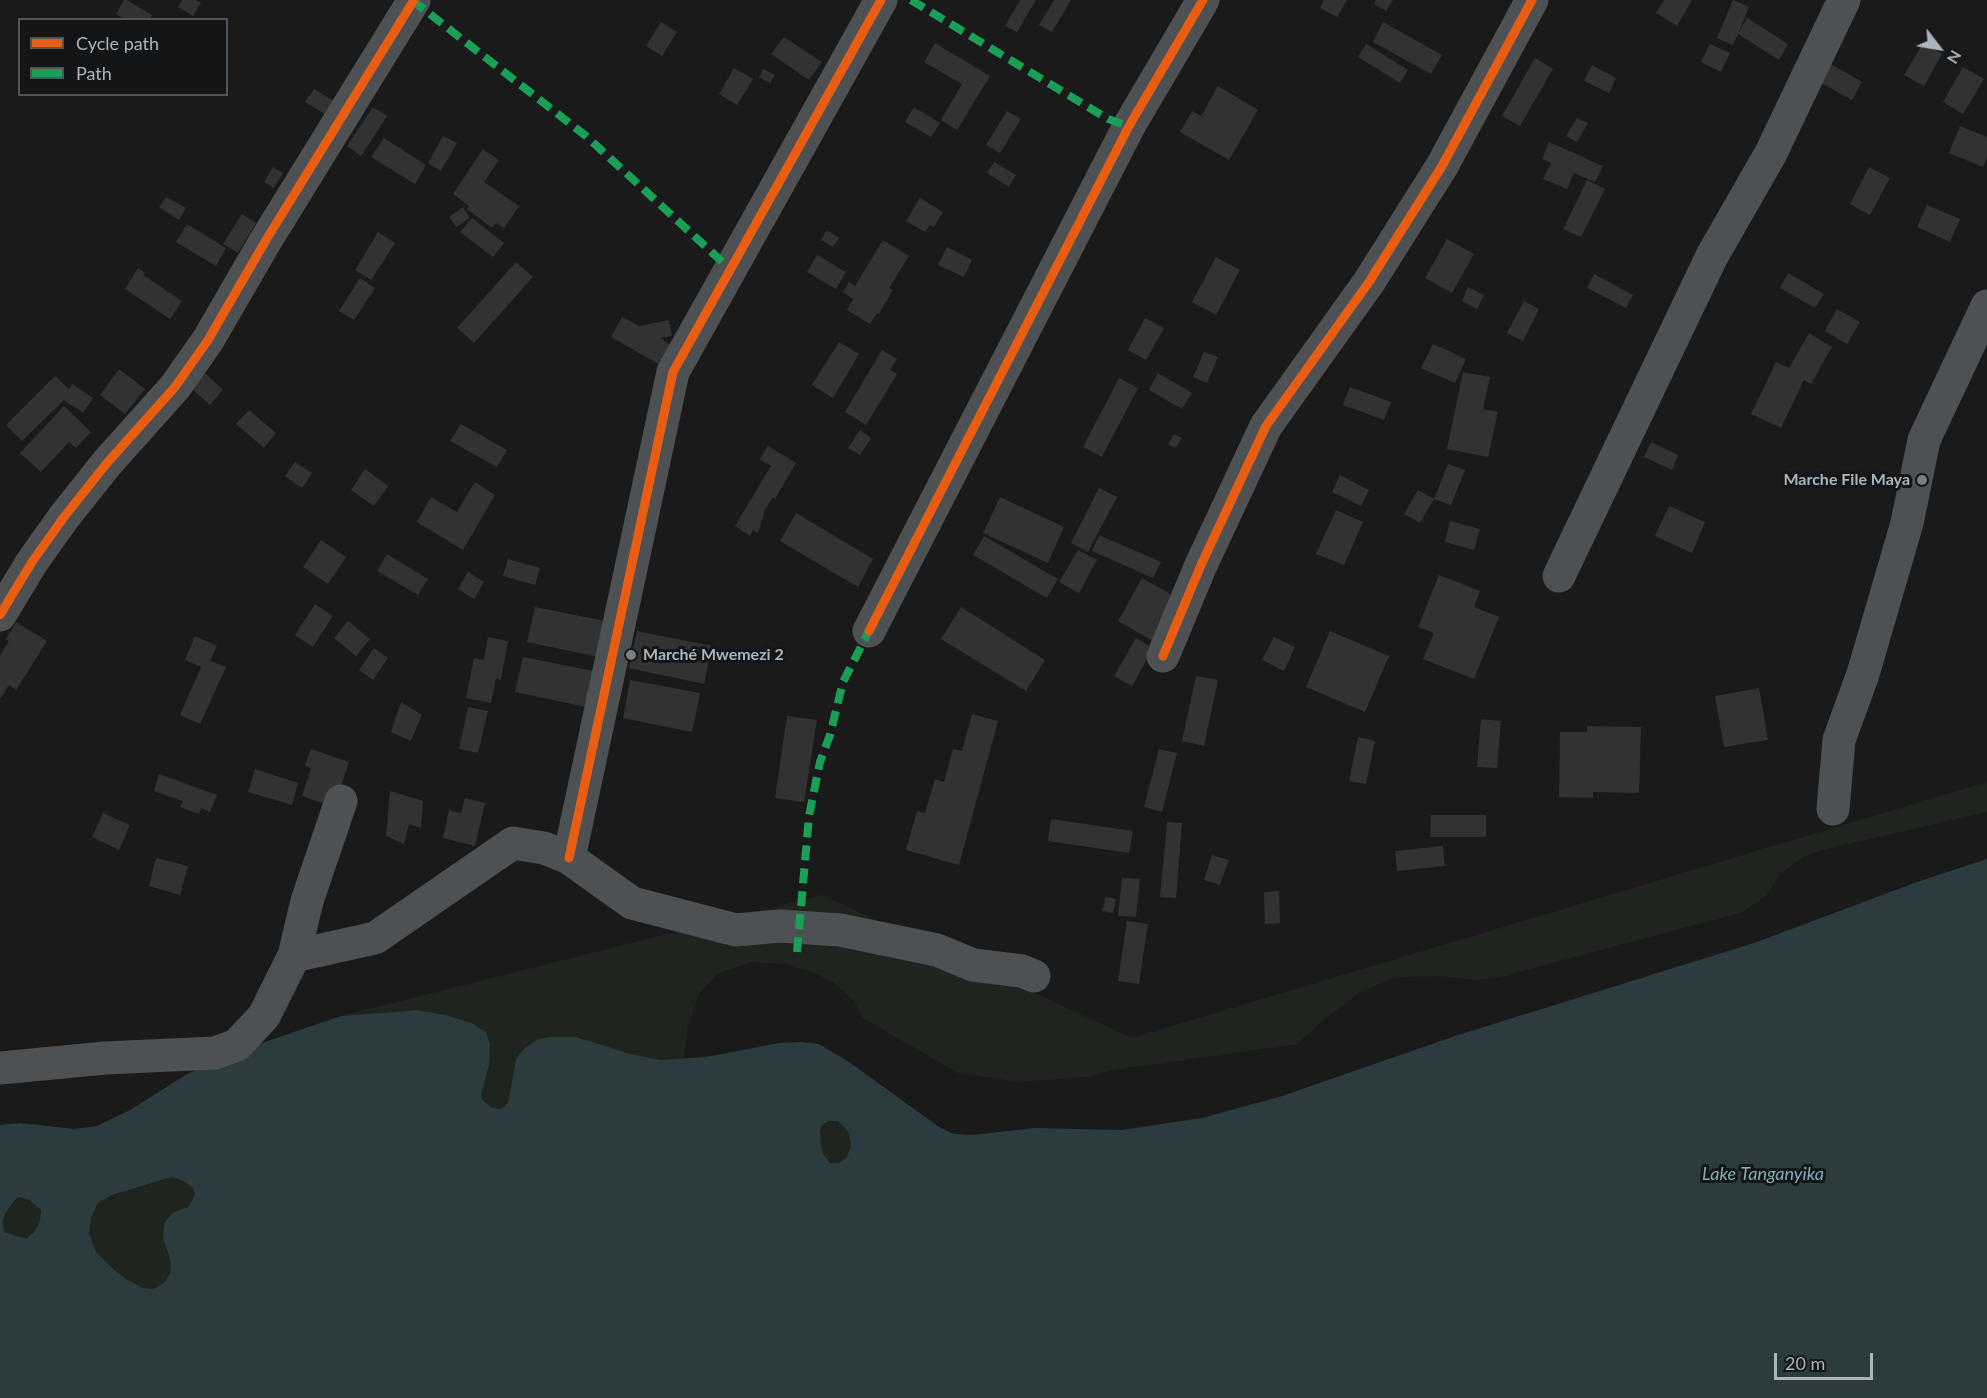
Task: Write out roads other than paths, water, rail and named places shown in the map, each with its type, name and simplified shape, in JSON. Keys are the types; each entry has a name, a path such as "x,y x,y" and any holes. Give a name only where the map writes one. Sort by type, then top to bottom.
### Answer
{"street":[{"path":"0,615 32,562 64,518 107,463 175,387 208,340 266,240 414,0"},
{"path":"569,858 673,372 881,0"},
{"path":"869,631 1129,126 1203,0"},
{"path":"1163,656 1201,566 1266,426 1369,282 1442,166 1532,0"},
{"path":"1559,576 1712,256 1771,153 1844,0"},
{"path":"1833,809 1839,740 1863,674 1906,523 1924,440 1987,306"},
{"path":"0,1068 105,1058 215,1053 237,1046 264,1016 294,956 307,901 341,801"},
{"path":"294,956 375,938 513,843 544,848 569,858 632,903 736,930 780,926 840,930 937,950 973,965 1022,971 1034,976"}],"water":[{"name":"Lake Tanganyika","path":"1987,859 1987,1398 0,1398 0,1125 20,1123 74,1129 97,1126 130,1110 187,1074 253,1046 341,1016 417,1010 472,1023 486,1032 490,1045 489,1065 481,1095 482,1100 491,1107 499,1109 505,1107 509,1099 516,1059 524,1049 537,1040 549,1037 576,1037 630,1054 660,1060 706,1057 779,1043 801,1042 819,1044 849,1062 939,1127 954,1134 973,1135 1035,1128 1121,1130 1202,1118 1282,1096 1458,1035 1754,943 1917,882","holes":["838,1121 849,1133 851,1147 846,1158 839,1163 830,1163 822,1152 820,1130 823,1124","171,1177 182,1180 193,1188 195,1195 188,1207 172,1213 164,1224 163,1238 170,1259 171,1271 166,1281 154,1289 143,1288 126,1279 96,1252 89,1233 91,1218 98,1203 112,1195","19,1197 29,1200 41,1210 35,1231 26,1239 5,1232 3,1227 5,1214"]}],"place":[{"name":"Marche File Maya","path":"1922,480"},
{"name":"Marché Mwemezi 2","path":"631,655"}]}
